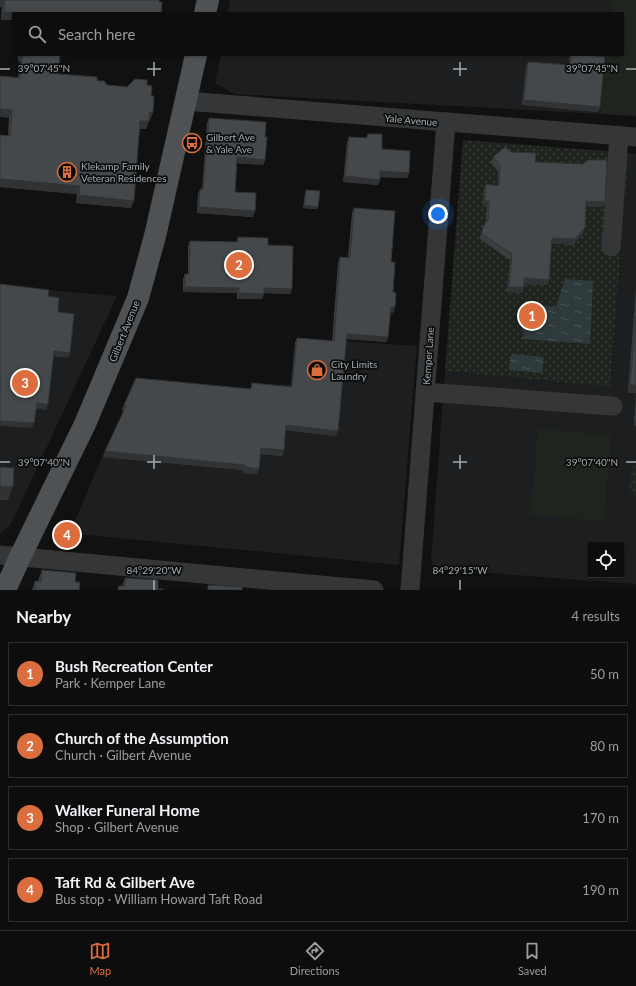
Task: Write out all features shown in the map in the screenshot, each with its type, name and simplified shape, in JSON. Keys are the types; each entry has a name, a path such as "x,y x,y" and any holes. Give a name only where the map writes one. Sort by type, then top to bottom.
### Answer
{"main road":[{"path":"205,12 208,0"},
{"name":"Gilbert Avenue","path":"5,590 10,556 85,424 138,298 155,236 196,56"}],"street":[{"name":"Yale Avenue","path":"186,102 628,136"},
{"name":"Kemper Lane","path":"410,590 446,122"},
{"path":"611,247 628,136"},
{"path":"425,392 613,406"},
{"path":"10,556 374,590"}],"shaded area":[{"path":"230,0 611,0 610,12 228,12"},
{"path":"611,0 636,0 636,116 600,114 606,56 624,56 624,12 610,12"},
{"path":"221,56 605,56 600,114 234,94 215,83"},
{"path":"463,140 629,153 610,387 445,371"},
{"path":"629,153 636,154 636,584 436,569 431,561 445,371 610,387"},
{"path":"0,286 117,296 11,524 0,534"},
{"path":"296,338 417,346 399,565 76,534 75,521 101,459 140,380 291,393"},
{"path":"538,429 611,435 604,521 531,515"},
{"path":"636,465 636,497 629,491 632,467"}],"water":[{"path":"565,279 593,281 590,344 523,339 526,305 556,307"},
{"path":"511,354 544,357 542,373 509,370"}],"building":[{"path":"5,0 159,0 159,2 162,2 161,12 4,12"},
{"path":"22,56 60,56 58,74 97,77 97,81 104,81 107,85 127,87 135,79 147,80 147,85 152,86 151,96 154,96 153,112 150,112 149,121 140,121 134,201 79,195 80,186 0,179 0,135 10,136 12,110 0,109 0,76 20,78"},
{"path":"571,56 605,57 600,107 524,100 528,62 570,65"},
{"path":"209,118 266,122 265,137 267,137 265,160 237,157 235,192 256,193 255,211 199,207 200,189 203,189"},
{"path":"368,134 382,134 382,149 410,151 409,173 380,171 380,180 345,176 349,137 367,138"},
{"path":"505,147 511,152 536,153 535,162 583,164 588,160 607,160 605,202 586,201 585,228 575,239 552,238 549,280 524,278 524,287 509,287 512,254 482,234 483,227 488,220 489,201 485,201 486,184 499,186 500,165 493,157"},
{"path":"306,190 320,191 318,207 304,205"},
{"path":"354,208 395,211 391,262 395,262 393,292 396,293 395,307 391,307 388,337 347,334 338,431 286,425 284,450 261,448 259,469 245,467 245,465 105,451 126,406 124,405 136,378 251,389 252,383 292,387 297,338 334,341 340,257 350,258"},
{"path":"238,237 268,238 268,245 293,246 292,289 264,288 264,294 239,293 239,288 185,287 185,274 189,274 190,241 238,242"},
{"path":"0,284 49,290 48,296 59,298 58,312 74,314 70,353 54,351 48,404 37,403 34,423 0,421"},
{"path":"636,316 636,385 630,385"},
{"path":"0,467 14,468 13,487 0,486"},
{"path":"42,570 76,573 75,582 80,582 79,590 35,590 35,581 41,582"},
{"path":"125,578 158,580 158,589 163,590 118,590 119,586 125,586"},
{"path":"208,585 242,587 242,590 208,590"}],"place":[{"name":"Gilbert Ave & Yale Ave","path":"192,143"},
{"name":"Klekamp Family Veteran Residences","path":"67,172"},
{"name":"Church of the Assumption","path":"239,265"},
{"name":"Bush Recreation Center","path":"532,316"},
{"name":"City Limits Laundry","path":"317,370"},
{"name":"Walker Funeral Home","path":"25,383"},
{"name":"Taft Rd & Gilbert Ave","path":"67,535"}]}
